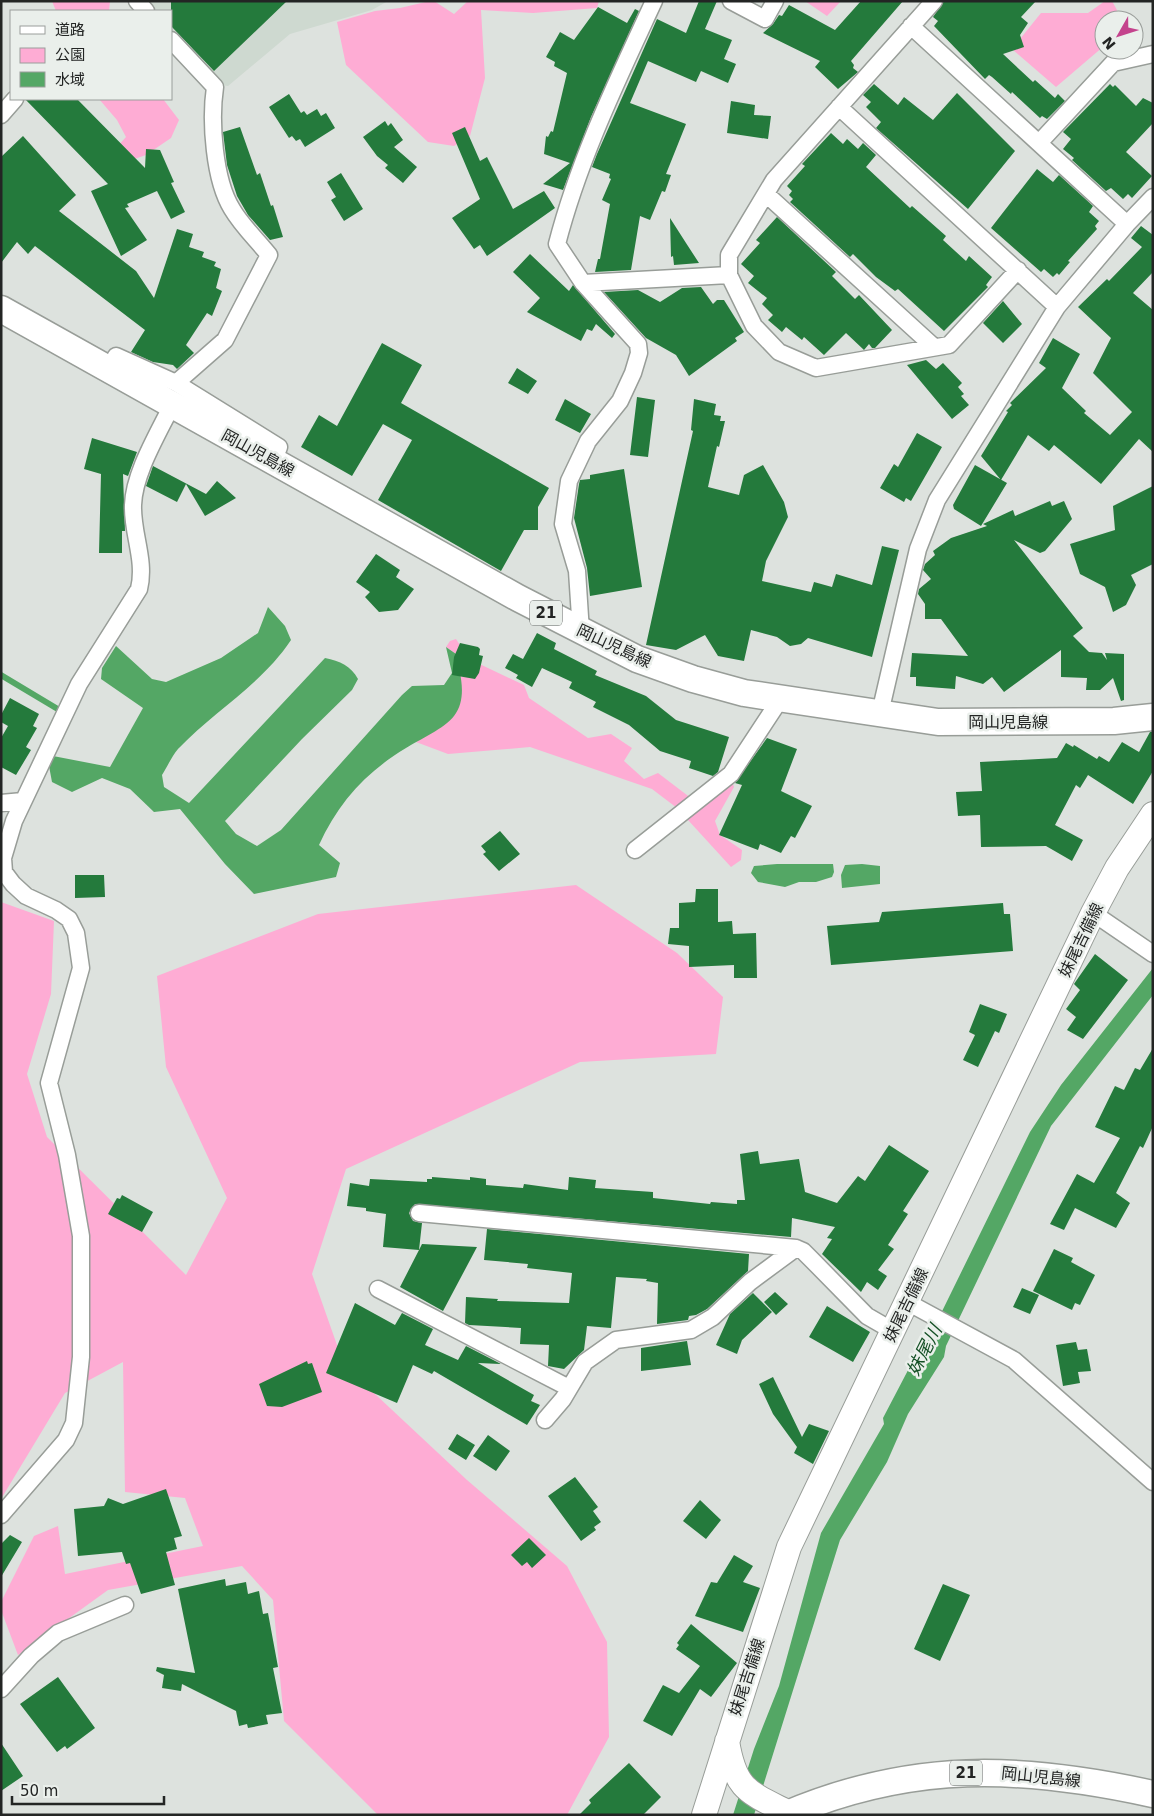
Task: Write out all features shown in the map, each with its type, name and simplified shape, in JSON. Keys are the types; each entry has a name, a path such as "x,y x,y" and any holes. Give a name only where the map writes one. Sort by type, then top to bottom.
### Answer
{"main road":[{"name":"岡山児島線","path":"1,308 108,368 174,394 273,462 581,632 637,659 693,679 744,693 947,722 1114,721 1153,717"},
{"name":"妹尾吉備線","path":"704,1815 789,1547 893,1331 915,1307 1093,913 1117,868 1153,814"},
{"path":"727,1742 731,1766 745,1788 755,1796 787,1814"},
{"name":"岡山児島線","path":"787,1814 870,1785 921,1775 984,1772 1052,1777 1114,1785 1153,1794"}],"street":[{"path":"581,632 577,571 563,524 569,481 588,441 620,401 633,373 639,354 638,344 583,283 557,244 567,205 593,134 654,1"},
{"path":"732,1 765,19 775,1"},
{"path":"934,1 774,180 730,255 729,275 754,326 779,352 816,368 948,344 1018,270"},
{"path":"912,26 1127,224"},
{"path":"1,1515 66,1440 74,1423 81,1357 81,1236 67,1155 50,1083 81,968 76,933 70,919 26,896 13,884 4,872 3,858 14,821 79,684 139,589 142,574 133,506 134,497 147,459 174,394 225,340 269,255 233,210 225,195 218,167 214,126 215,87 172,41"},
{"path":"1039,143 1113,63 1153,54"},
{"path":"1,115 14,100"},
{"path":"839,108 1057,307"},
{"path":"766,194 934,347"},
{"path":"880,713 918,549 937,500 1057,307 1127,224 1153,197"},
{"path":"583,283 729,275"},
{"path":"635,850 731,774 781,698"},
{"path":"1,803 23,801"},
{"path":"1093,913 1151,953"},
{"path":"419,1213 796,1248 811,1258 867,1316 893,1331"},
{"path":"545,1420 569,1388 585,1362 616,1340 691,1330 713,1317 750,1282 796,1248"},
{"path":"378,1289 569,1388"},
{"path":"915,1307 1014,1360 1153,1482"},
{"path":"1,1689 31,1656 58,1633 125,1605"}],"shaded area":[{"path":"142,1 388,1 372,10 290,34 228,86 221,85 172,35 172,10 150,10"}],"green space":[{"path":"52,1 110,1 109,10 56,10"},
{"path":"434,1 454,14 468,1 599,1 597,8 533,13 481,10 485,78 470,136 454,146 428,142 346,65 337,22 375,11 400,8"},
{"path":"805,1 841,1 827,16"},
{"path":"1105,1 1112,1 1117,10 1094,10 1094,55 1056,87 1012,49 1041,13 1088,13"},
{"path":"100,100 164,100 179,120 171,138 146,155 117,165 116,148 126,137 117,120"},
{"path":"456,639 469,659 524,685 529,698 588,738 611,734 632,748 624,761 644,779 658,773 700,805 732,782 734,787 715,821 720,835 742,850 741,860 731,867 677,808 652,789 530,747 448,754 416,742 454,716 456,654 446,647 450,641"},
{"path":"576,885 677,953 723,997 716,1054 580,1062 346,1169 312,1274 344,1365 467,1480 567,1566 607,1642 609,1737 567,1815 378,1815 284,1721 273,1600 242,1566 108,1590 18,1655 1,1610 1,1602 34,1536 58,1526 65,1574 203,1546 185,1498 125,1492 123,1362 65,1393 1,1499 1,902 54,921 51,994 27,1074 47,1137 186,1275 227,1198 166,1067 157,976 318,914"}],"water":[{"path":"268,607 285,626 291,640 279,656 252,684 178,749 162,775 164,787 189,803 325,658 348,667 358,679 352,690 302,739 225,821 236,834 257,846 281,830 412,686 444,685 452,673 446,647 456,654 462,693 458,709 450,720 378,767 344,802 319,845 340,863 336,877 254,894 225,864 180,809 154,812 130,789 102,778 72,792 52,782 49,766 53,756 110,767 143,708 101,679 102,668 116,646 152,679 166,682 221,658 258,633"},
{"path":"833,864 834,872 832,877 816,882 799,882 785,887 758,882 751,873 754,866"},
{"path":"845,865 880,866 880,884 842,888 841,875"},
{"name":"妹尾川","path":"1153,968 1153,995 1051,1126 946,1346 944,1357 908,1414 887,1462 840,1540 754,1815 733,1815 754,1749 779,1686 821,1533 884,1424 883,1418 917,1353 925,1346 1030,1132 1061,1085"}],"building":[{"path":"171,1 287,1 214,71 172,27"},
{"path":"699,1 717,1 705,29 732,40 724,59 736,64 728,83 701,71 696,82 648,61 630,103 686,124 666,174 671,175 665,192 662,191 650,220 640,216 631,270 595,272 598,259 600,259 610,204 602,200 611,179 609,178 610,174 592,167 657,19 686,33"},
{"path":"861,1 903,1 851,61 854,65 853,68 858,72 838,89 815,67 820,61 763,33 779,15 782,16 789,5 835,30"},
{"path":"944,1 1036,1 1021,17 1028,23 1020,35 1024,47 1003,54 1033,82 1035,80 1055,98 1058,94 1065,101 1047,119 1042,116 1040,118 1012,92 1011,94 992,77 989,75 985,79 934,26 938,21 933,17"},
{"path":"598,7 627,23 635,9 639,11 591,117 563,190 543,184 570,163 544,154 546,136 548,137 551,131 553,132 567,73 554,66 555,62 546,57 560,32 574,40"},
{"path":"874,84 898,105 904,97 933,120 957,93 1015,151 968,209 876,128 881,122 866,107 871,102 863,95"},
{"path":"1110,84 1113,87 1115,85 1136,106 1143,98 1153,103 1153,123 1126,152 1152,176 1132,198 1128,194 1123,199 1111,188 1106,191 1072,160 1074,158 1063,149 1071,139 1063,132"},
{"path":"289,94 301,113 304,111 307,115 317,109 321,116 326,113 335,128 305,147 300,139 296,141 292,136 289,138 269,107"},
{"path":"26,100 78,100 145,168 146,149 160,150 174,182 171,183 185,212 171,219 157,191 127,204 129,207 125,208 147,240 121,256 91,191 108,184"},
{"path":"731,101 755,105 754,115 771,116 768,139 727,133"},
{"path":"385,121 388,126 391,123 403,140 394,147 417,167 403,183 385,168 388,165 377,156 363,137"},
{"path":"240,127 257,175 260,173 271,206 273,205 283,237 270,240 248,215 237,196 227,165 223,132"},
{"path":"465,127 480,161 487,157 513,209 544,191 555,208 487,256 480,245 474,249 452,218 480,199 452,133"},
{"path":"831,133 843,144 847,139 858,149 863,143 876,155 866,167 910,208 912,206 946,236 943,240 966,261 969,256 992,277 986,285 988,287 944,331 898,289 895,291 876,277 853,254 850,257 790,202 793,199 789,195 792,191 787,186 805,166 802,164"},
{"path":"23,136 76,195 59,211 136,271 154,298 177,229 193,234 189,247 204,252 202,257 216,262 214,266 221,269 216,288 222,291 212,316 207,313 186,345 194,353 177,369 173,365 153,362 131,352 145,330 35,246 28,254 17,242 1,263 1,157"},
{"path":"1037,169 1053,182 1059,175 1093,206 1089,212 1099,221 1095,226 1097,229 1068,261 1070,262 1059,275 1057,273 1053,277 1044,269 1041,272 991,228"},
{"path":"341,173 363,209 344,221 331,200 336,197 327,182"},
{"path":"777,217 836,272 832,276 855,299 859,295 892,330 875,348 872,348 869,344 864,350 846,333 824,355 804,337 802,340 786,327 782,332 768,320 773,315 762,304 767,298 748,283 754,276 741,264 760,243 756,240"},
{"path":"670,218 699,263 674,265 673,256 671,257"},
{"path":"1141,226 1153,235 1153,272 1133,293 1153,310 1153,452 1139,439 1101,484 1054,445 1049,451 1028,435 1001,480 981,456 1008,412 1006,411 1012,405 1010,403 1046,368 1039,363 1053,338 1080,354 1062,388 1086,411 1084,413 1110,435 1132,412 1093,373 1111,338 1078,307 1107,279 1109,281 1142,247 1131,238"},
{"path":"530,254 569,291 573,285 615,334 612,338 596,324 592,331 587,329 581,341 527,312 540,298 513,272"},
{"path":"701,287 713,304 717,300 724,300 744,332 735,338 737,341 689,376 676,355 646,338 604,292 638,290 660,302 682,288"},
{"path":"1003,301 1022,324 1003,343 983,323"},
{"path":"382,343 422,365 401,403 549,488 538,507 538,530 524,530 501,571 378,500 412,440 383,424 352,476 301,447 319,415 337,426"},
{"path":"926,360 936,369 943,363 962,383 958,387 964,394 961,396 969,405 952,419 907,365"},
{"path":"517,368 537,381 528,394 508,383"},
{"path":"637,397 655,400 648,457 630,455"},
{"path":"565,399 591,414 580,433 555,420"},
{"path":"694,399 716,404 714,415 721,416 720,421 725,421 719,447 717,446 708,487 739,495 744,475 763,465 784,502 788,517 766,561 762,581 811,592 814,582 832,587 836,574 872,585 882,546 899,550 872,657 808,638 801,644 790,646 777,637 751,630 744,661 718,656 705,635 676,650 646,645 693,431 691,430"},
{"path":"917,433 942,447 911,501 906,498 904,502 880,488 894,464 898,467"},
{"path":"92,438 137,452 128,476 123,474 125,531 122,531 122,553 99,553 101,474 84,469"},
{"path":"975,465 1007,483 981,526 954,509 953,505"},
{"path":"153,466 206,494 217,481 236,498 205,516 186,484 177,502 146,486"},
{"path":"624,469 642,587 590,596 587,568 574,518 580,480 590,479 590,475"},
{"path":"1153,486 1153,564 1131,575 1136,585 1126,605 1113,612 1105,587 1080,574 1070,544 1115,530 1113,506"},
{"path":"1050,501 1052,506 1064,501 1072,519 1045,551 1040,553 1014,540 1083,628 1073,636 1089,652 1102,653 1107,660 1105,653 1124,654 1124,700 1121,701 1113,678 1100,690 1086,690 1087,678 1061,677 1061,650 1004,692 992,677 983,684 956,676 955,689 916,686 916,677 910,677 912,653 968,656 941,619 925,619 925,604 918,594 919,589 931,579 923,570 925,564 935,555 933,551 951,538 987,526 983,524 1013,510 1015,516"},
{"path":"376,554 400,570 396,577 414,589 398,610 379,612 365,597 370,592 356,582"},
{"path":"537,633 556,643 554,649 597,671 595,675 646,696 676,720 729,737 718,772 713,776 689,768 691,761 660,751 629,725 593,707 596,702 569,688 572,682 542,668 532,687 516,678 518,675 505,668 513,654 523,659"},
{"path":"460,643 478,647 480,649 479,655 483,656 479,673 475,679 452,675 454,657"},
{"path":"10,698 39,714 33,726 37,728 26,747 31,750 16,775 1,767 1,738 8,726 1,722 1,715"},
{"path":"1150,732 1153,732 1153,771 1133,804 1088,775 1080,788 1076,785 1055,825 1083,840 1072,861 1046,846 981,847 980,815 958,816 956,792 982,791 980,762 1057,758 1066,743 1073,747 1074,745 1097,759 1099,756 1109,762 1122,742 1139,752"},
{"path":"767,738 797,749 781,791 812,806 795,838 791,836 781,853 760,844 758,850 719,835 742,785 735,783"},
{"path":"500,831 520,854 499,871 483,854 486,852 481,846"},
{"path":"75,875 104,875 105,897 75,898"},
{"path":"696,889 718,889 718,922 732,921 733,934 756,933 757,978 734,978 734,965 689,967 689,946 668,944 670,928 679,928 679,903 695,902"},
{"path":"1003,903 1004,914 1010,914 1013,951 831,965 827,926 879,922 882,912"},
{"path":"1095,954 1128,980 1083,1039 1067,1030 1076,1017 1066,1009 1080,990 1074,984"},
{"path":"980,1004 1007,1014 999,1033 995,1031 978,1067 963,1060 975,1035 969,1032"},
{"path":"1153,1048 1153,1126 1143,1148 1140,1146 1116,1193 1130,1203 1116,1228 1075,1208 1064,1230 1050,1224 1077,1174 1094,1183 1120,1138 1095,1127 1115,1086 1124,1090 1135,1068 1140,1070"},
{"path":"889,1145 929,1171 903,1211 908,1214 888,1245 894,1249 878,1270 887,1276 878,1290 867,1282 861,1292 822,1254 832,1239 827,1238 835,1227 792,1218 791,1237 415,1204 409,1213 413,1221 422,1223 419,1250 383,1247 386,1214 366,1211 366,1208 347,1206 350,1183 369,1186 370,1179 427,1182 427,1179 432,1179 432,1177 470,1180 470,1177 486,1179 486,1185 523,1188 524,1184 568,1190 569,1177 596,1180 595,1188 653,1192 653,1198 710,1204 711,1202 737,1204 737,1200 745,1200 740,1154 758,1151 760,1164 799,1159 805,1192 837,1203 858,1176 865,1181"},
{"path":"122,1195 153,1212 142,1232 108,1214 117,1198 120,1199"},
{"path":"487,1229 749,1254 748,1271 707,1309 696,1315 689,1316 688,1320 657,1324 658,1283 646,1281 647,1279 616,1277 611,1328 587,1326 584,1350 564,1369 548,1366 549,1345 520,1344 521,1328 469,1325 465,1323 466,1297 498,1299 497,1301 569,1303 572,1273 527,1268 528,1264 484,1260"},
{"path":"422,1244 477,1247 443,1311 400,1287"},
{"path":"1054,1249 1073,1258 1071,1262 1095,1275 1080,1305 1075,1303 1072,1310 1033,1291"},
{"path":"1022,1288 1039,1295 1030,1314 1013,1307"},
{"path":"775,1292 788,1304 776,1315 764,1302"},
{"path":"753,1293 772,1312 742,1340 737,1354 716,1345 730,1314"},
{"path":"355,1303 395,1325 402,1313 433,1329 425,1345 458,1360 466,1346 501,1364 478,1363 534,1395 531,1401 540,1405 527,1425 434,1371 432,1374 413,1365 397,1403 326,1373"},
{"path":"827,1306 870,1332 853,1362 809,1337"},
{"path":"687,1341 691,1365 641,1371 641,1348"},
{"path":"1076,1342 1078,1350 1087,1349 1091,1371 1078,1372 1080,1383 1063,1386 1056,1345"},
{"path":"307,1361 308,1364 312,1363 322,1392 282,1407 267,1406 259,1384"},
{"path":"773,1377 802,1437 809,1424 829,1431 813,1464 794,1453 797,1447 773,1414 759,1384"},
{"path":"457,1434 475,1445 466,1460 448,1449"},
{"path":"488,1435 510,1451 496,1471 473,1456"},
{"path":"575,1477 598,1507 593,1511 601,1522 594,1527 596,1530 581,1541 548,1496"},
{"path":"166,1489 182,1536 174,1538 177,1549 166,1552 175,1585 141,1594 130,1563 126,1564 122,1552 78,1556 74,1509 104,1506 108,1498 123,1504"},
{"path":"700,1500 721,1520 706,1539 683,1521"},
{"path":"10,1535 22,1542 1,1577 1,1544"},
{"path":"529,1538 546,1555 532,1568 527,1562 522,1566 511,1555"},
{"path":"734,1555 753,1566 743,1582 760,1588 743,1632 695,1616 711,1582 717,1583"},
{"path":"225,1579 226,1586 246,1582 248,1594 259,1591 263,1614 268,1613 278,1667 273,1668 282,1713 266,1715 268,1724 248,1728 247,1724 239,1726 236,1711 182,1684 181,1691 162,1688 164,1675 156,1671 157,1667 195,1673 178,1589"},
{"path":"943,1584 970,1595 940,1661 914,1649"},
{"path":"691,1624 737,1663 711,1697 700,1689 672,1736 643,1721 663,1685 679,1693 700,1666 676,1649 679,1645 677,1643"},
{"path":"58,1677 95,1728 67,1749 65,1746 57,1752 20,1704"},
{"path":"1,1743 23,1776 1,1791"},
{"path":"629,1763 661,1797 643,1815 579,1815 591,1803 589,1800"}],"waterway":[{"path":"1,675 56,708"}]}
